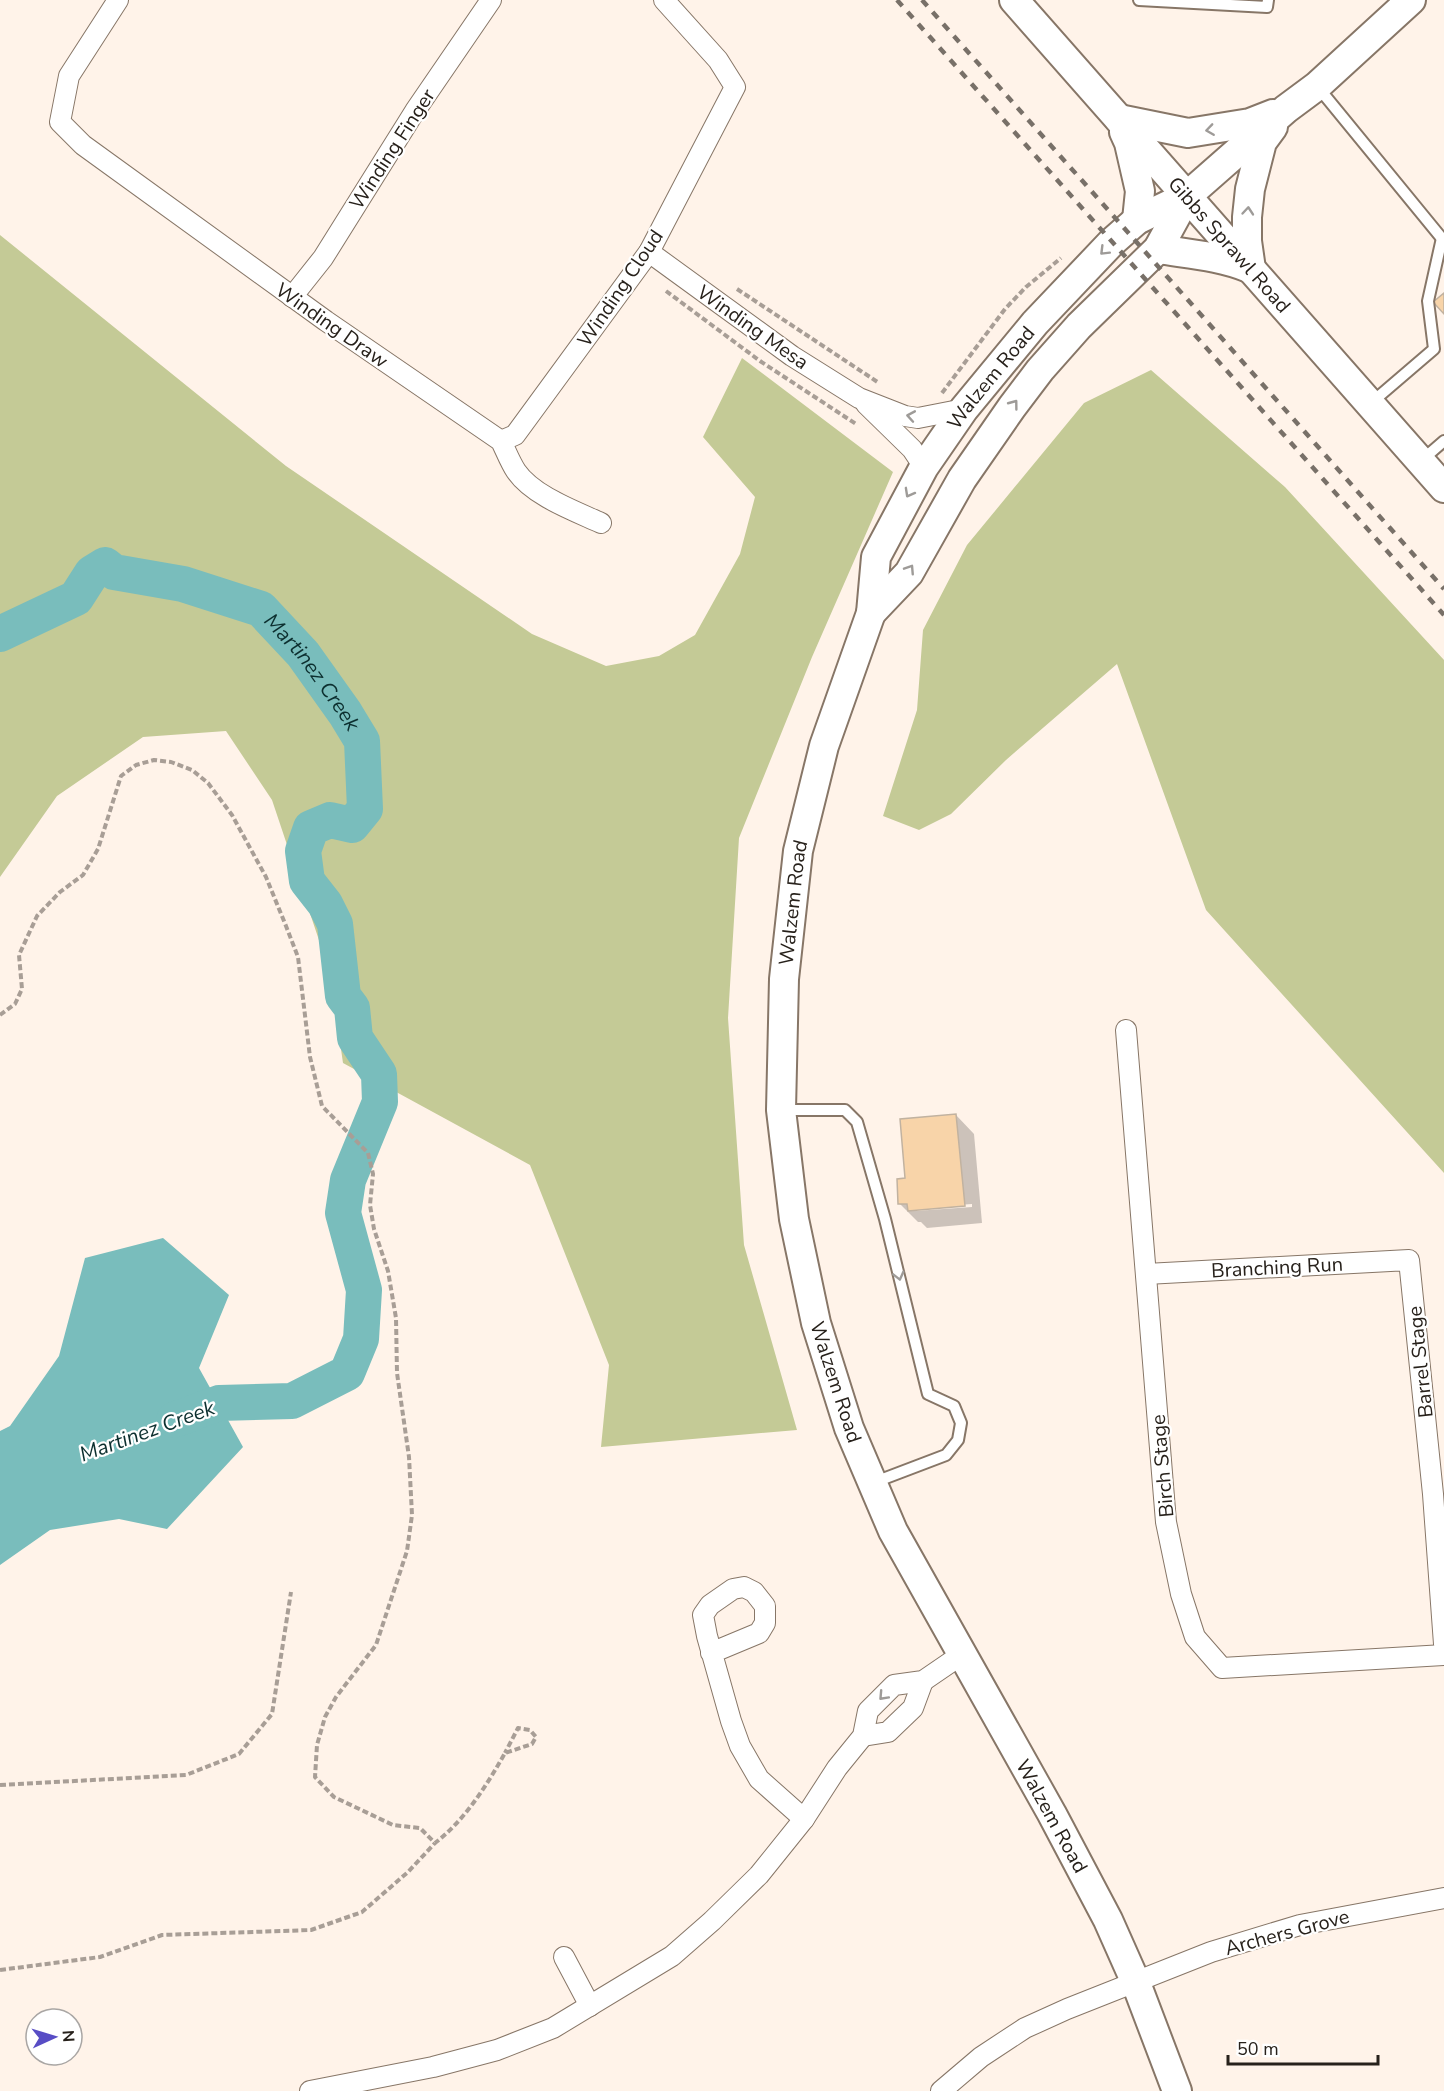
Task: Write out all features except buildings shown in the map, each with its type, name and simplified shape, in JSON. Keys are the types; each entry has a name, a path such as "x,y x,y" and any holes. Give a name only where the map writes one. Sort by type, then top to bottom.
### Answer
{"main road":[{"name":"Gibbs Sprawl Road","path":"1014,0 1444,488"},
{"name":"Walzem Road","path":"1177,2091 1136,1983 1108,1920 1052,1814 893,1531 849,1428 816,1323 794,1219 781,1110 784,979 798,851 824,746 871,613 876,557 924,466 953,402 1016,344 1055,300 1137,220 1187,196 1286,109 1317,86 1411,0"},
{"path":"1119,119 1188,133 1250,123 1286,109"},
{"path":"1158,249 1211,256 1251,269 1247,225 1250,189 1262,142 1286,109"},
{"path":"1119,119 1130,143 1140,191 1137,220"},
{"name":"Walzem Road","path":"871,613 909,573 962,479 1040,370 1086,318 1158,249 1187,196"}],"street":[{"name":"Winding Draw","path":"118,0 69,76 60,122 83,145 292,297 501,441 516,471 525,481 553,500 601,523"},
{"name":"Winding Finger","path":"292,297 323,258 415,111 491,0"},
{"name":"Winding Cloud","path":"501,441 515,435 649,252 735,87 718,60 664,0"},
{"name":"Winding Mesa","path":"649,252 792,356 859,398 905,416 918,418 953,402"},
{"name":"Winding Mesa","path":"859,398 912,448 924,466"},
{"name":"Birch Stage","path":"1126,1030 1166,1522 1181,1594 1195,1637 1222,1668 1444,1655"},
{"name":"Branching Run","path":"1146,1274 1409,1260"},
{"name":"Barrel Stage","path":"1409,1260 1439,1494 1444,1644"},
{"path":"711,1653 740,1746 759,1779 804,1819"},
{"path":"310,2091 433,2067 497,2050 553,2028 672,1956 759,1875 804,1819 837,1768 863,1736 868,1711 894,1685 923,1681 962,1655"},
{"path":"863,1736 888,1732 913,1708 923,1681"},
{"name":"Archers Grove","path":"941,2091 981,2057 1025,2028 1066,2008 1240,1942 1300,1925 1444,1898"},
{"path":"564,1956 590,2006"}],"lane":[{"path":"1139,0 1221,3 1267,8 1268,0"},
{"path":"1317,86 1443,240 1428,301 1434,349 1371,403"},
{"path":"1420,461 1444,441"},
{"path":"781,1110 845,1110 857,1122 885,1219 928,1394 954,1406 962,1423 958,1440 946,1455 873,1483"}],"path":[{"path":"953,402 1005,309 1026,287 1063,257"},
{"path":"732,286 888,389"},
{"path":"0,1016 15,1004 22,988 20,955 37,916 60,892 83,875 98,849 121,776 136,765 154,760 171,762 192,770 208,783 232,815 266,877 298,957 310,1057 322,1106 368,1153 373,1174 370,1205 374,1229 388,1271 396,1318 397,1373 409,1457 412,1515 407,1551 376,1645 336,1697 325,1717 317,1745 315,1777 334,1797 393,1825 420,1828 435,1843"},
{"path":"0,1785 186,1775 239,1754 272,1714 291,1592"},
{"path":"0,1970 100,1957 162,1935 311,1930 362,1912 408,1872 466,1812 490,1779 518,1728 530,1730 536,1737 532,1744 505,1753"}],"green space":[{"path":"0,235 286,466 532,634 606,666 659,656 695,635 740,554 755,497 703,437 742,358 893,472 812,657 739,838 728,1018 744,1245 797,1430 601,1447 609,1365 530,1165 343,1063 330,973 272,800 226,731 143,737 57,796 0,877"},
{"path":"1151,370 1285,487 1444,660 1444,1173 1206,910 1117,664 1006,760 951,814 919,830 883,816 917,710 923,630 967,545 1084,403"}],"water":[{"path":"163,1238 229,1295 199,1368 243,1447 167,1529 119,1519 50,1530 0,1565 0,1431 10,1426 59,1356 85,1258"}],"waterway":[{"name":"Martinez Creek","path":"0,634 76,598 92,573 105,565 114,572 183,584 261,609 303,654 362,741 365,809 352,825 330,820 311,828 303,851 307,881 325,904 335,924 343,996 352,1008 355,1038 379,1074 380,1102 348,1180 343,1213 364,1290 361,1339 347,1373 292,1401 219,1403 174,1420"}],"railway":[{"path":"897,0 1444,615"},
{"path":"922,0 1444,589"}]}
